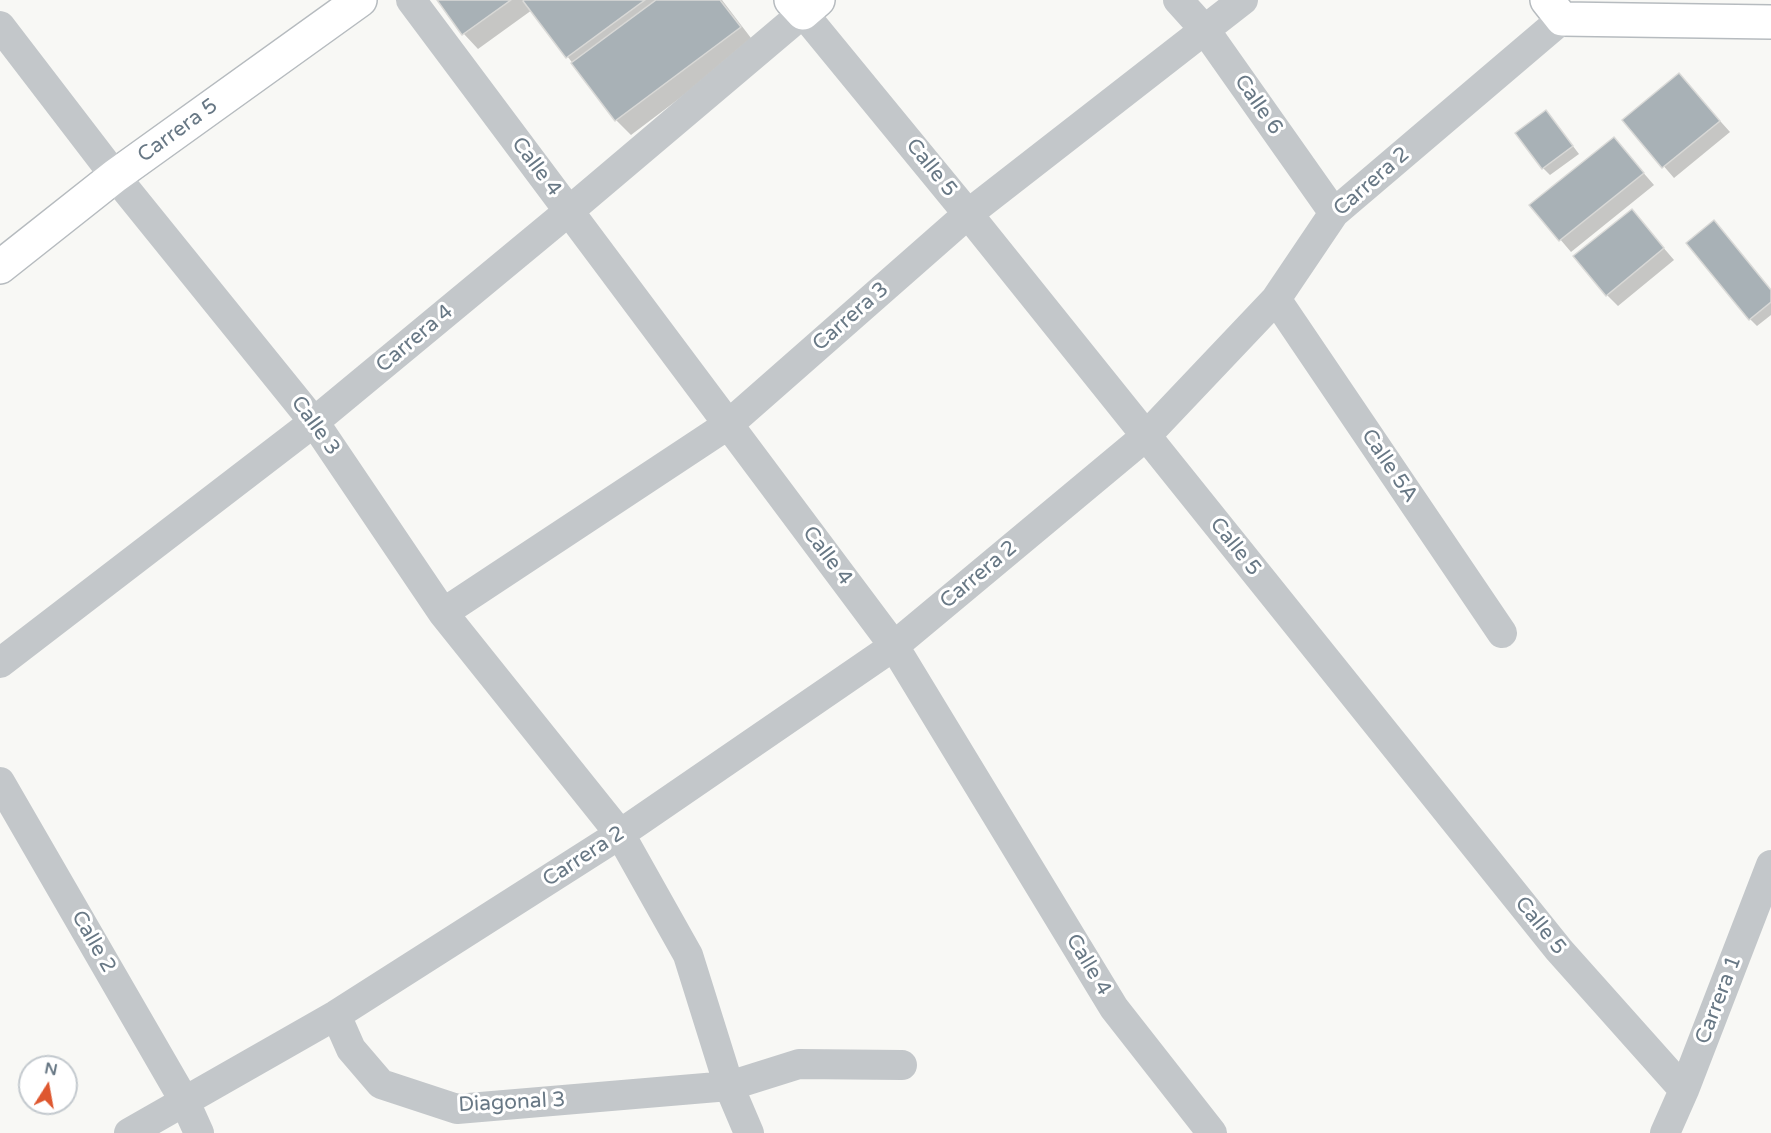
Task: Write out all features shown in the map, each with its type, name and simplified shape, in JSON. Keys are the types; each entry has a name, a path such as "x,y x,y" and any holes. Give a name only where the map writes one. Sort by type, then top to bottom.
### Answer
{"main road":[{"name":"Carrera 5","path":"0,267 115,176 360,0"},
{"name":"Carrera 2","path":"1554,9 1771,22"}],"street":[{"name":"Calle 4","path":"411,0 894,646 1114,1008 1212,1133"},
{"name":"Calle 6","path":"1178,0 1205,30 1334,213"},
{"name":"Carrera 3","path":"443,613 729,424 968,213 1243,0"},
{"name":"Carrera 4","path":"0,663 314,422 569,211 804,4"},
{"name":"Calle 5","path":"804,4 968,213 1559,950 1684,1090"},
{"name":"Carrera 2","path":"129,1133 336,1015 620,834 894,646 1146,436 1276,299 1334,213 1554,9"},
{"name":"Calle 3","path":"0,26 115,176 314,422 443,613 620,834 688,955 729,1086"},
{"name":"Calle 5A","path":"1276,299 1502,633"},
{"name":"Calle 2","path":"0,782 185,1102 199,1133"},
{"name":"Carrera 1","path":"1665,1133 1684,1090 1771,865"},
{"name":"Diagonal 3","path":"336,1015 351,1049 381,1084 457,1109 729,1086 799,1064 902,1065"},
{"path":"729,1086 749,1133"}],"building":[{"path":"437,0 511,0 462,35"},
{"path":"524,0 645,0 566,58"},
{"path":"656,0 720,0 741,27 615,121 571,63"},
{"path":"1679,73 1720,121 1662,168 1622,120"},
{"path":"1546,110 1573,146 1542,169 1515,133"},
{"path":"1614,137 1644,173 1559,241 1529,205"},
{"path":"1632,209 1664,248 1606,296 1573,256"},
{"path":"1714,220 1771,290 1771,302 1749,320 1686,243"}]}
